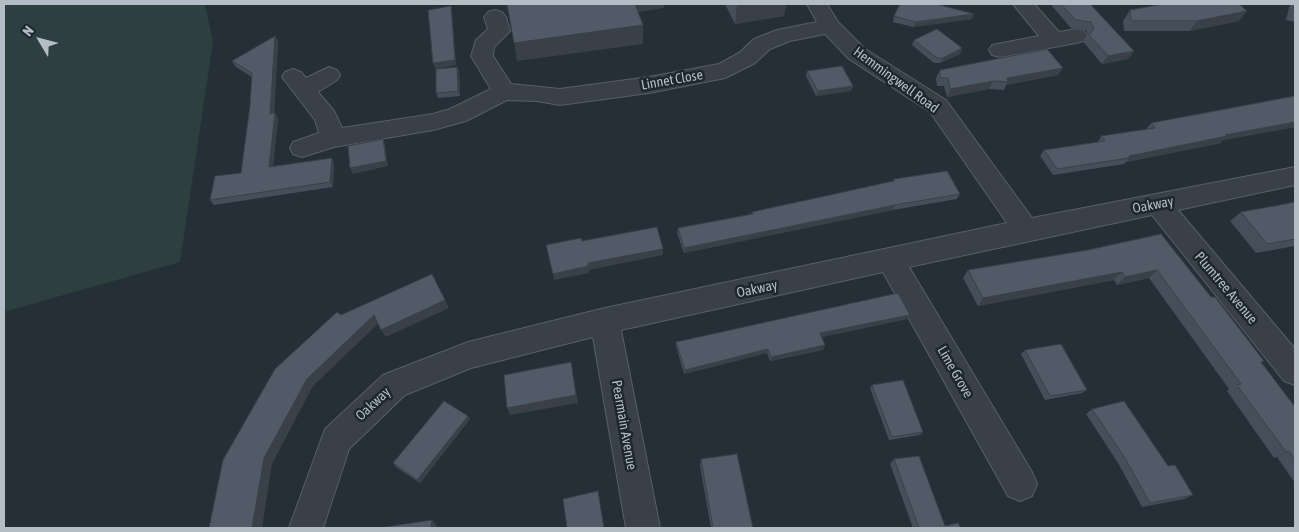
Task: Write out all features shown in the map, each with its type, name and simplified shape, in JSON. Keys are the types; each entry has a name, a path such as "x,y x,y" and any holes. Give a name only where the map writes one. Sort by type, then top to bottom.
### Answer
{"street":[{"name":"Hemmingwell Road","path":"817,4 830,26 857,54 938,106 1026,230"},
{"path":"1023,4 1054,40"},
{"path":"495,17 499,31 484,45 482,56 504,92"},
{"name":"Linnet Close","path":"302,148 333,138 433,122 458,115 504,92 537,93 560,97 649,85 726,70 747,58 762,44 784,34 830,26"},
{"path":"1000,50 1076,36"},
{"path":"328,75 298,83 326,117 333,138"},
{"name":"Oakway","path":"306,528 336,440 394,385 468,355 605,321 891,261 1026,230 1295,176"},
{"name":"Plumtree Avenue","path":"1158,204 1295,371"},
{"name":"Lime Grove","path":"891,261 1020,484"},
{"name":"Pearmain Avenue","path":"605,321 643,528"}],"shaded area":[{"path":"4,4 205,4 213,42 180,262 4,312"}],"building":[{"path":"507,4 635,4 643,25 514,43"},
{"path":"900,4 936,4 974,14 915,22 894,16"},
{"path":"1061,4 1090,4 1134,51 1108,56 1089,35 1094,29 1091,22 1076,20"},
{"path":"1163,4 1239,4 1247,11 1197,21 1131,21 1130,10"},
{"path":"451,6 455,60 433,63 428,10"},
{"path":"937,29 962,48 943,58 937,58 914,40"},
{"path":"275,36 270,114 275,113 269,167 332,158 330,182 210,200 215,176 241,173 250,106 252,73 232,61"},
{"path":"1047,49 1063,68 1007,78 1008,82 993,81 950,89 948,78 940,78 940,70"},
{"path":"842,66 853,86 818,91 807,71"},
{"path":"457,67 458,91 436,93 436,69"},
{"path":"1295,96 1295,122 1225,135 1227,136 1129,156 1129,158 1057,169 1044,150 1105,141 1101,136 1155,128 1151,123"},
{"path":"383,139 386,161 350,168 348,146"},
{"path":"947,171 960,194 895,205 684,248 678,228 753,214 752,212 894,181 894,179"},
{"path":"1295,202 1295,239 1267,244 1241,212 1280,205"},
{"path":"657,227 663,249 588,263 588,266 553,274 546,245 581,238 582,241"},
{"path":"1161,234 1211,297 1215,297 1264,361 1261,362 1295,407 1295,459 1289,451 1286,452 1237,385 1241,384 1157,270 1125,277 1122,272 983,298 968,270 1088,250"},
{"path":"432,274 445,300 381,330 374,315 307,379 264,458 252,528 209,528 223,460 275,369 337,312 341,315"},
{"path":"898,293 910,315 820,333 825,345 771,357 768,349 685,370 676,342"},
{"path":"1061,344 1087,390 1050,396 1025,350"},
{"path":"571,362 576,395 507,408 504,375"},
{"path":"903,380 923,432 892,437 872,385"},
{"path":"444,401 468,416 417,480 393,463"},
{"path":"1124,401 1168,466 1175,465 1193,495 1150,503 1125,458 1092,409"},
{"path":"737,454 753,528 713,528 701,459"},
{"path":"919,456 945,526 958,523 961,528 919,528 894,459"},
{"path":"598,491 604,528 567,528 563,499"},
{"path":"432,520 431,528 385,528 385,527"}]}
